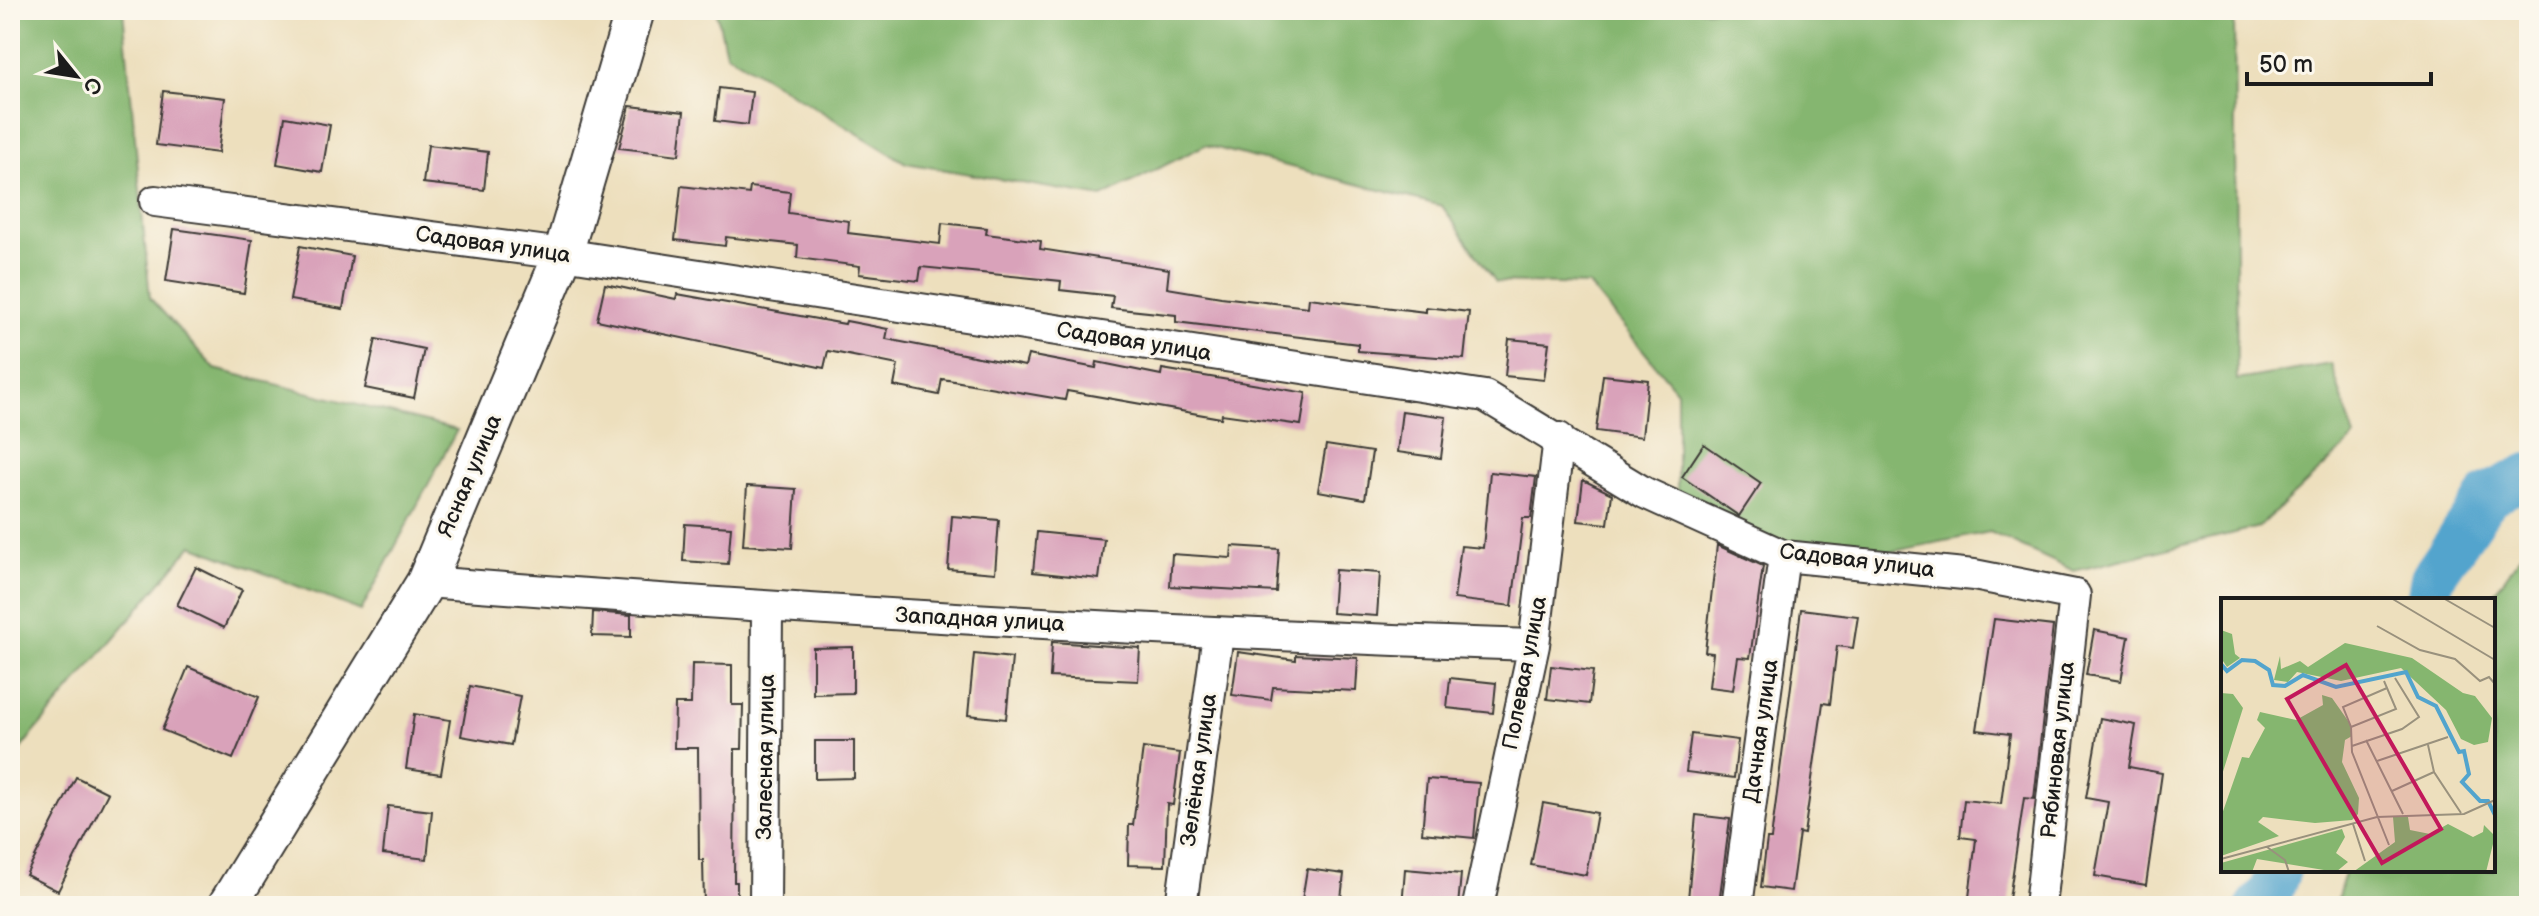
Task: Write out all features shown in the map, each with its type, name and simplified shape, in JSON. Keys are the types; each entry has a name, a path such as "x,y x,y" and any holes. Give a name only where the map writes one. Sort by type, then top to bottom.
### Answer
{"main road":[{"name":"Ясная улица","path":"227,906 426,582 563,254 635,10"}],"street":[{"name":"Садовая улица","path":"155,201 563,254 1485,396 1559,438 1645,493 1784,556 1974,575 2075,595"},
{"name":"Полевая улица","path":"1478,906 1534,645 1559,438"},
{"name":"Дачная улица","path":"1737,906 1784,556"},
{"name":"Западная улица","path":"426,582 767,608 1218,634 1534,645"},
{"name":"Рябиновая улица","path":"2040,906 2075,595"},
{"name":"Залесная улица","path":"765,906 767,608"},
{"name":"Зелёная улица","path":"1181,906 1218,634"}],"green space":[{"path":"10,10 123,10 150,298 215,369 457,430 361,611 192,545 16,754 10,906"},
{"path":"716,10 2234,10 2237,380 2331,364 2355,438 2259,527 2074,571 1990,532 1819,566 1677,506 1677,391 1589,285 1496,282 1442,206 1205,145 1102,197 906,163 726,53"},
{"path":"2529,544 2529,906 2335,906 2345,872 2495,872 2495,598 2490,598"}],"building":[{"path":"719,88 752,92 748,125 715,121"},
{"path":"163,91 225,98 218,153 156,145"},
{"path":"630,106 684,112 679,155 619,148"},
{"path":"285,117 330,125 322,172 277,164"},
{"path":"428,145 488,152 484,190 423,183"},
{"path":"681,186 749,194 750,187 790,192 788,213 849,221 848,233 940,244 942,223 987,228 986,234 1041,241 1040,249 1169,269 1167,288 1221,297 1308,307 1309,298 1426,312 1426,307 1469,312 1464,359 1358,351 1358,344 1176,322 1176,315 1111,308 1113,296 1060,290 1061,281 921,267 919,281 859,274 860,266 797,258 798,245 726,237 725,246 675,240"},
{"path":"174,229 252,240 244,293 166,281"},
{"path":"300,246 352,256 343,309 290,300"},
{"path":"605,284 676,299 677,294 888,329 886,339 1025,366 1028,355 1096,368 1097,362 1161,375 1162,369 1306,393 1301,425 1222,414 1221,418 1067,391 1065,400 942,379 939,395 894,386 898,365 828,351 824,368 597,320"},
{"path":"376,339 424,349 414,398 365,388"},
{"path":"1509,339 1549,343 1544,380 1505,376"},
{"path":"1603,375 1648,380 1642,437 1596,431"},
{"path":"1402,411 1446,417 1441,458 1397,452"},
{"path":"1704,444 1761,483 1739,516 1682,477"},
{"path":"1326,445 1372,452 1365,499 1318,491"},
{"path":"1490,472 1536,477 1531,518 1523,518 1512,606 1454,599 1461,546 1483,548"},
{"path":"1583,480 1612,494 1608,524 1578,521"},
{"path":"747,486 796,489 792,548 743,545"},
{"path":"952,516 999,520 995,573 948,569"},
{"path":"685,524 731,527 728,564 683,561"},
{"path":"1037,532 1104,539 1099,579 1033,572"},
{"path":"1717,545 1763,566 1750,658 1738,657 1733,690 1709,687 1713,653 1705,652"},
{"path":"1232,546 1279,549 1276,592 1170,586 1172,554 1231,558"},
{"path":"196,567 242,590 224,628 177,605"},
{"path":"1335,570 1380,573 1377,616 1332,613"},
{"path":"1801,609 1858,616 1853,648 1837,646 1830,704 1823,703 1804,834 1799,833 1791,891 1761,887 1767,839 1771,839"},
{"path":"593,612 631,615 631,637 592,636"},
{"path":"1994,619 2053,626 2034,799 2024,798 2008,906 1968,906 1976,839 1960,837 1964,800 2001,804 2010,734 1977,730"},
{"path":"2094,630 2129,637 2121,681 2086,675"},
{"path":"1052,642 1140,648 1138,681 1050,677"},
{"path":"853,647 853,693 813,694 813,648"},
{"path":"1238,652 1296,660 1296,655 1358,658 1356,691 1273,687 1271,700 1232,695"},
{"path":"974,654 1012,658 1006,719 968,715"},
{"path":"692,664 732,665 732,705 743,705 742,749 735,749 734,882 737,882 737,906 704,906 703,860 699,860 698,748 674,748 675,704 691,704"},
{"path":"1551,666 1593,671 1589,704 1547,699"},
{"path":"188,667 259,697 233,759 162,730"},
{"path":"1450,678 1496,683 1493,713 1447,708"},
{"path":"470,686 520,696 511,745 461,736"},
{"path":"414,714 450,720 441,774 406,769"},
{"path":"2100,718 2136,725 2129,767 2162,773 2146,885 2095,876 2108,802 2086,798"},
{"path":"1691,734 1738,740 1734,778 1686,772"},
{"path":"815,741 854,741 854,778 815,779"},
{"path":"1143,748 1180,753 1173,805 1167,804 1165,866 1128,865 1129,825 1133,825"},
{"path":"76,777 108,793 58,891 26,875"},
{"path":"1427,779 1479,783 1474,838 1422,833"},
{"path":"1543,803 1597,813 1586,875 1531,865"},
{"path":"388,806 432,811 427,859 383,854"},
{"path":"1696,815 1730,819 1719,903 1688,899"},
{"path":"1307,869 1344,874 1340,906 1301,906"},
{"path":"1405,869 1461,874 1458,906 1402,906"}],"waterway":[{"path":"2428,598 2432,578 2489,495 2529,475"},
{"path":"2258,906 2271,892 2278,872"}]}
